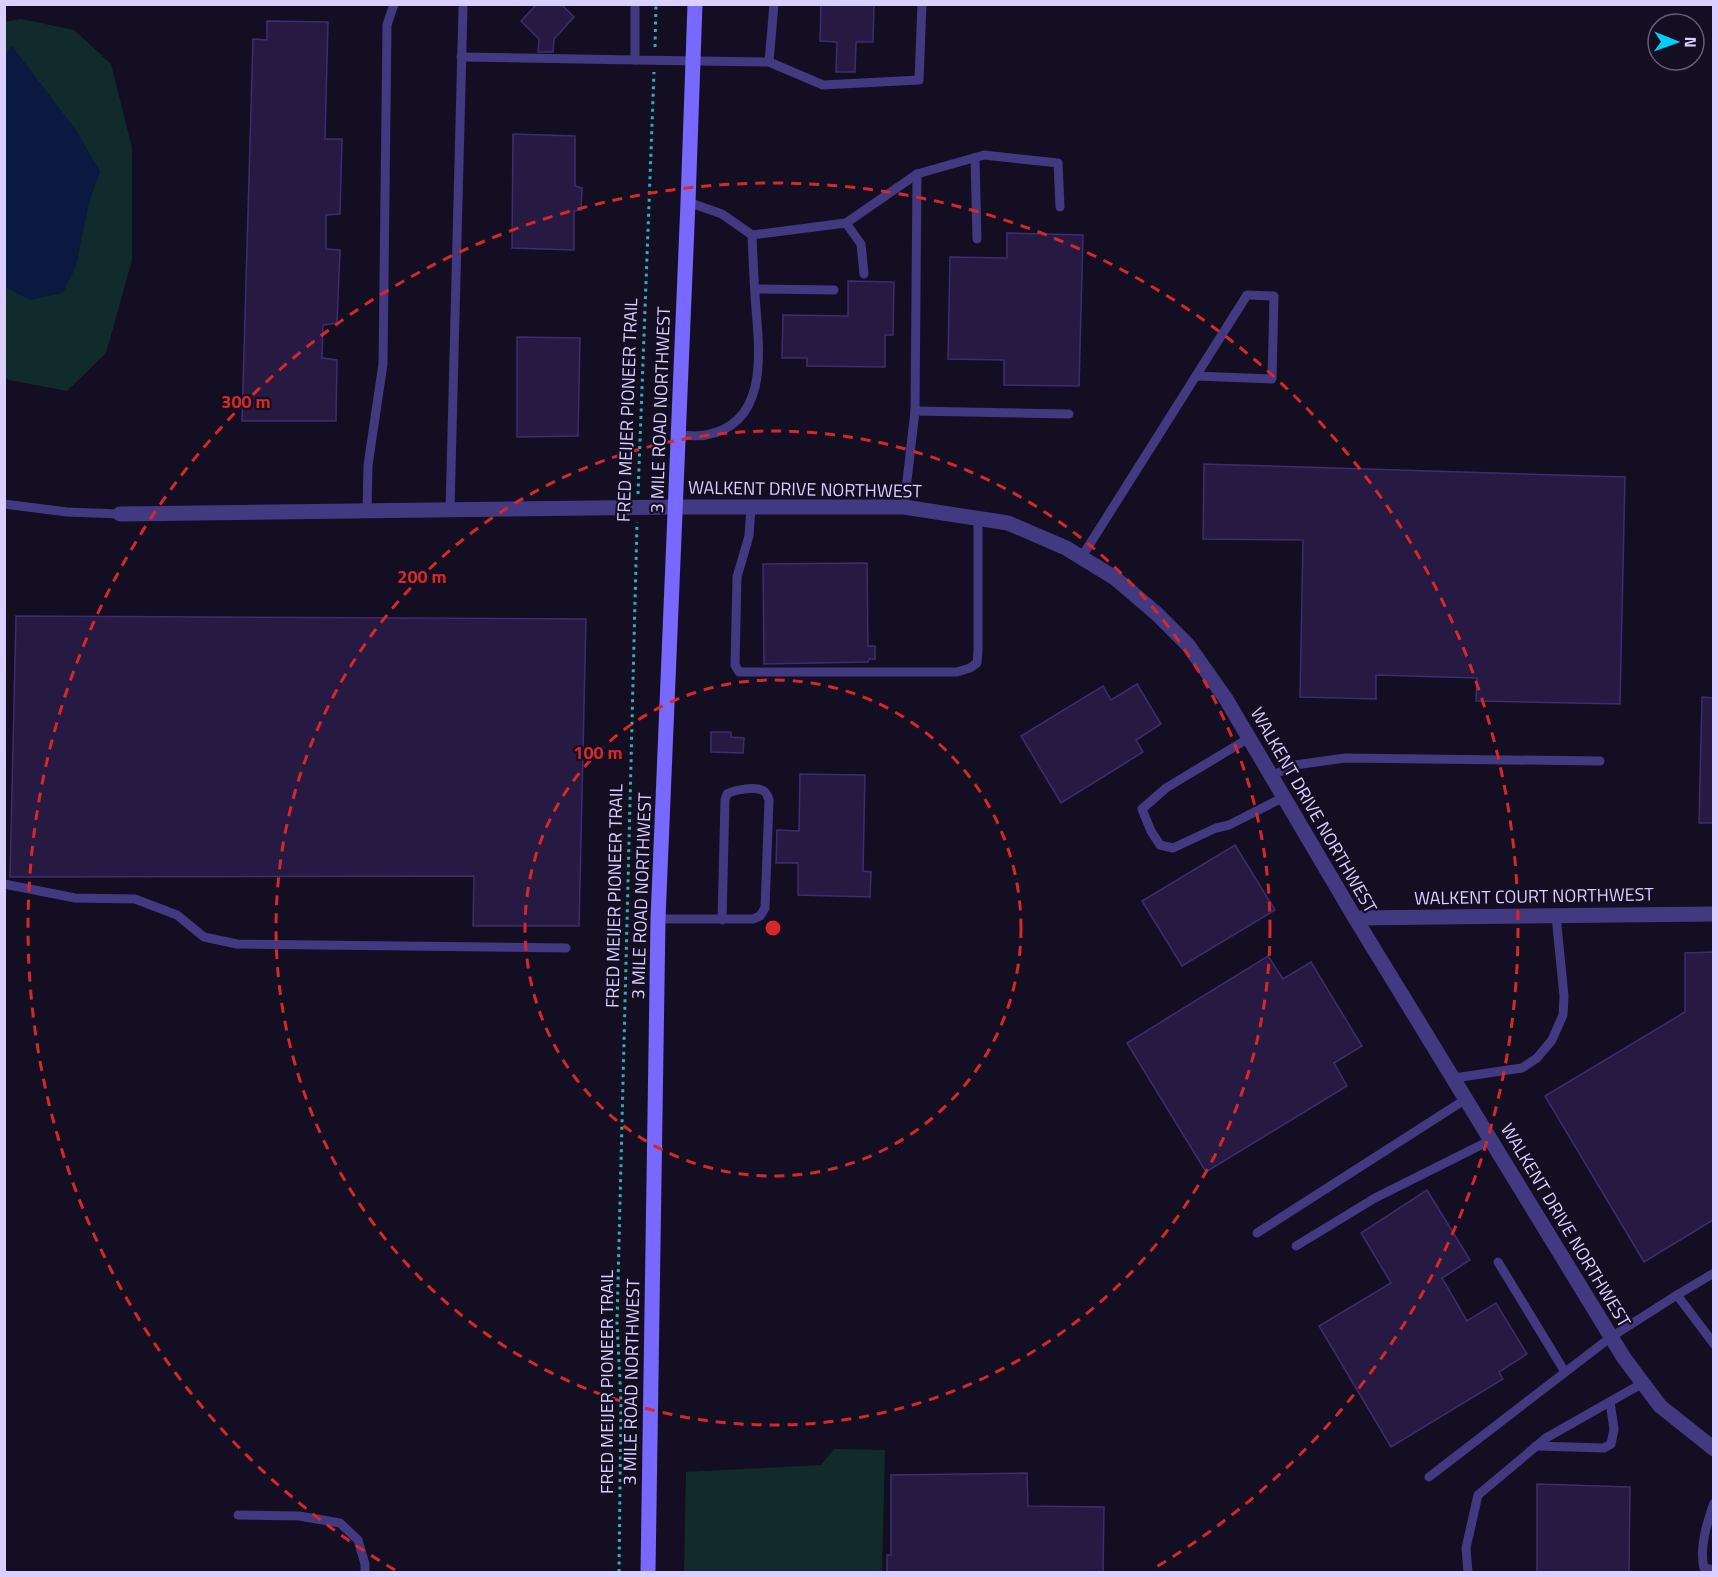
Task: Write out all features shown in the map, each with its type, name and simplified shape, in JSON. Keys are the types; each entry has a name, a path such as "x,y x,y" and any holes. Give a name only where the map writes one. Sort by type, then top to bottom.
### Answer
{"main road":[{"name":"3 MILE ROAD NORTHWEST","path":"648,1572 658,919 694,4"}],"street":[{"name":"WALKENT DRIVE NORTHWEST","path":"120,514 676,507 904,507 1008,523 1066,548 1115,578 1157,614 1188,645 1226,699 1354,918 1611,1337 1660,1406 1713,1449"},
{"name":"WALKENT COURT NORTHWEST","path":"1354,918 1713,914"}],"lane":[{"path":"367,511 368,465 383,364 387,25 394,4"},
{"path":"634,4 635,60"},
{"path":"769,62 774,4"},
{"path":"461,57 769,62 823,86 920,80 922,4"},
{"path":"450,510 462,6"},
{"path":"688,201 722,214 752,235 846,223 917,174 984,155 1058,163 1060,207"},
{"path":"975,158 977,239"},
{"path":"904,507 915,411 917,174"},
{"path":"846,223 861,244 864,274"},
{"path":"678,435 704,436 729,426 746,411 756,387 759,362 752,235"},
{"path":"755,289 834,290"},
{"path":"1081,558 1247,295 1274,296 1272,379 1196,376"},
{"path":"915,411 1069,414"},
{"path":"4,504 67,512 120,514"},
{"path":"751,507 749,536 737,578 735,666 739,672 957,672 970,668 977,663 978,651 978,517"},
{"path":"1249,738 1166,788 1142,809 1151,831 1161,845 1173,848 1216,828 1229,825 1284,797"},
{"path":"1272,776 1295,765 1345,758 1600,761"},
{"path":"658,919 722,920 753,919 760,916 765,908 769,800 766,793 759,789 732,791 727,794 725,800 722,920"},
{"path":"4,884 75,897 135,898 177,915 204,937 237,944 566,948"},
{"path":"1454,1078 1522,1068 1538,1058 1552,1041 1563,1015 1564,996 1556,916"},
{"path":"1257,1233 1466,1099"},
{"path":"1296,1246 1375,1198 1491,1140"},
{"path":"1498,1262 1565,1372"},
{"path":"1429,1477 1611,1337 1713,1273"},
{"path":"1677,1295 1713,1344"},
{"path":"1468,1572 1466,1548 1478,1495 1546,1438 1643,1383"},
{"path":"1536,1446 1604,1448 1611,1444 1614,1429 1610,1402"},
{"path":"1713,1507 1704,1541 1702,1560 1704,1568 1713,1570"},
{"path":"238,1515 299,1516 340,1523 358,1540 365,1563 365,1572"}],"path":[{"name":"FRED MEIJER PIONEER TRAIL","path":"619,1572 621,1402 617,1323 637,508 656,4"}],"green space":[{"path":"21,19 74,30 111,64 132,148 132,260 106,353 67,391 9,380 5,377 4,22"},
{"path":"834,1449 885,1450 882,1572 684,1572 686,1472 821,1465"}],"water":[{"path":"12,46 76,130 100,171 89,203 76,266 63,293 30,300 5,287 4,57"}],"building":[{"path":"537,4 561,4 574,17 554,39 553,52 538,52 539,39 521,21"},
{"path":"821,4 874,4 873,42 856,42 855,72 836,72 837,42 820,41"},
{"path":"267,21 328,22 325,139 342,139 340,214 326,215 326,249 340,250 337,323 323,325 322,358 337,360 336,421 242,421 253,39 267,40"},
{"path":"513,134 575,136 575,186 582,188 581,210 574,211 574,250 512,248"},
{"path":"1007,233 1083,235 1079,386 1004,385 1004,360 948,359 950,257 1007,258"},
{"path":"848,281 894,282 893,335 885,335 885,367 807,366 807,358 782,358 783,315 848,316"},
{"path":"517,337 580,338 578,436 517,437"},
{"path":"1204,464 1625,477 1620,704 1476,701 1477,678 1376,675 1376,699 1300,697 1303,540 1203,539"},
{"path":"867,563 868,646 875,646 875,659 869,659 868,662 764,664 763,564"},
{"path":"16,616 586,619 579,926 473,926 474,876 10,877"},
{"path":"1137,684 1161,724 1136,740 1143,752 1061,803 1021,736 1103,686 1111,700"},
{"path":"1702,697 1713,698 1713,823 1699,823"},
{"path":"711,732 731,732 731,737 744,738 743,753 711,752"},
{"path":"800,774 865,775 863,871 871,872 870,897 798,895 798,863 776,863 777,830 799,831"},
{"path":"1235,845 1275,910 1182,966 1142,901"},
{"path":"1713,952 1713,1220 1644,1262 1545,1096 1685,1012 1685,953"},
{"path":"1268,956 1283,979 1311,962 1362,1046 1334,1063 1347,1086 1206,1172 1127,1043"},
{"path":"1427,1190 1470,1260 1442,1278 1467,1321 1496,1303 1527,1354 1499,1372 1503,1379 1391,1447 1319,1326 1391,1283 1361,1233"},
{"path":"1027,1473 1028,1506 1104,1507 1103,1572 887,1572 887,1555 891,1555 891,1475"},
{"path":"1537,1484 1630,1487 1629,1572 1537,1572"}]}
